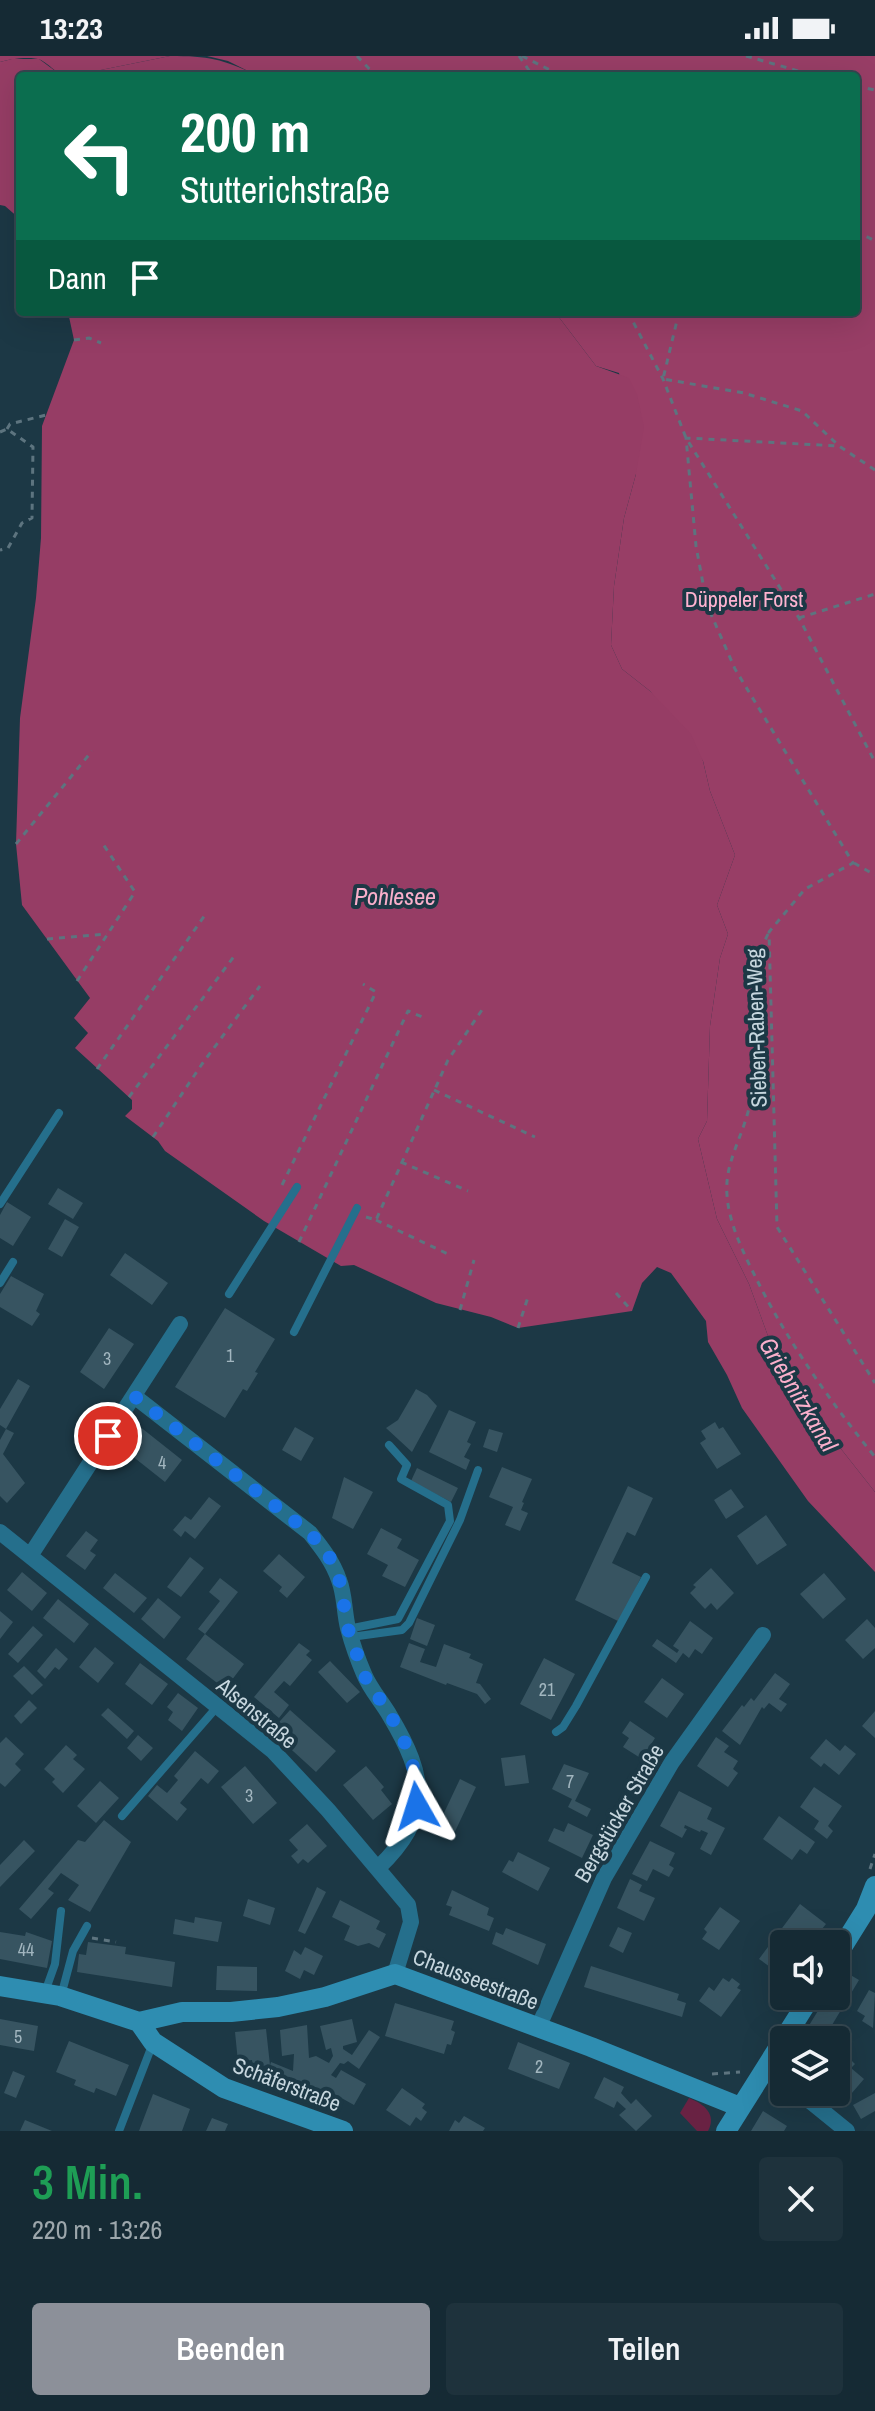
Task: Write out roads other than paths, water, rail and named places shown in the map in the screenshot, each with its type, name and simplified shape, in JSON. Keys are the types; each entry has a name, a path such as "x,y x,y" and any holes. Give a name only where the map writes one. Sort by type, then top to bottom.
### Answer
{"street":[{"path":"30,1556 180,1324"},
{"path":"134,1396 310,1533 329,1556 340,1582 350,1633 365,1677 391,1716 410,1753 418,1790 410,1832 378,1868"},
{"name":"Alsenstraße","path":"0,1532 273,1751 328,1810 406,1900 411,1922 395,1974"},
{"name":"Bergstücker Straße","path":"538,2028 604,1878 672,1762 763,1635"},
{"path":"850,1935 866,1909 875,1886"},
{"name":"Chausseestraße","path":"139,2022 182,2012 231,2012 278,2007 325,1997 395,1974 740,2107"},
{"path":"0,1986 52,1995 139,2022"},
{"path":"726,2131 757,2068 800,2010"},
{"name":"Schäferstraße","path":"139,2022 153,2042 224,2088 343,2131"},
{"path":"757,2068 770,2074"},
{"path":"816,2106 847,2131"}],"lane":[{"path":"0,1204 59,1113"},
{"path":"229,1294 297,1187"},
{"path":"294,1332 357,1208"},
{"path":"0,1283 13,1262"},
{"path":"350,1633 398,1619 450,1521 448,1505 401,1479 407,1465 389,1445"},
{"path":"350,1633 402,1630 409,1623 460,1520 478,1470"},
{"path":"556,1732 563,1727 576,1706 646,1577"},
{"path":"122,1816 217,1707"},
{"path":"52,1995 61,1911"},
{"path":"52,1995 87,1926"},
{"path":"119,2131 153,2042"}],"water":[{"path":"170,56 216,60 249,72 91,72"},
{"path":"39,59 57,72 16,72 16,216 0,205 0,62"},
{"name":"Pohlesee","path":"69,316 558,316 596,366 629,378 637,394 644,427 624,518 614,586 611,645 622,669 650,691 691,734 735,855 717,905 728,934 720,958 710,1026 707,1121 698,1139 717,1219 749,1284 772,1347 804,1402 875,1492 875,1572 808,1501 742,1408 708,1342 706,1321 671,1273 657,1267 642,1283 632,1311 518,1328 491,1317 436,1303 354,1265 341,1266 264,1221 165,1151 158,1141 125,1116 132,1109 132,1100 75,1048 88,1033 74,1018 90,998 22,905 16,844 20,718 41,538 42,426 74,340"}],"park label":[{"name":"Düppeler Forst","path":"744,599"}],"water label":[{"name":"Griebnitzkanal","path":"799,1394"}]}
